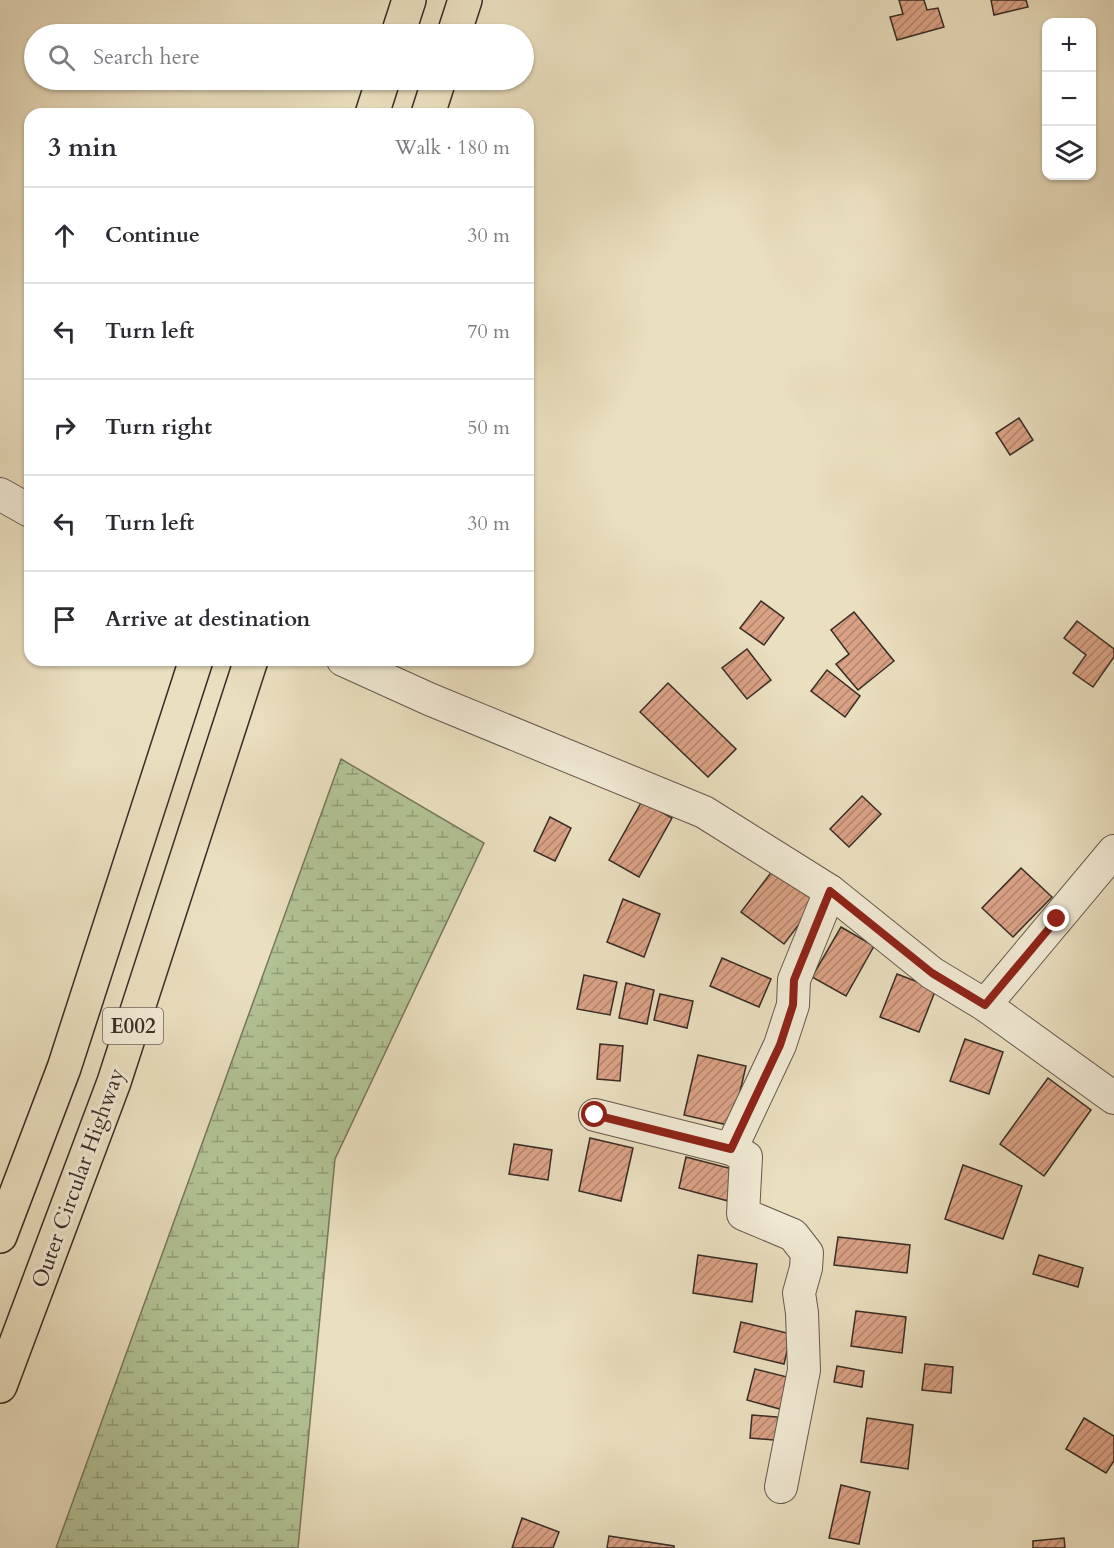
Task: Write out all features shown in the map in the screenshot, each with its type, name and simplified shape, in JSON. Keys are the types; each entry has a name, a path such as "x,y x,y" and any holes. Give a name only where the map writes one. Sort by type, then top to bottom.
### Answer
{"highway":[{"path":"401,24 409,0"},
{"path":"457,24 465,0"},
{"path":"374,108 380,90"},
{"path":"430,108 436,90"},
{"name":"E002","path":"0,1236 64,1068 193,666"},
{"name":"Outer Circular Highway","path":"0,1386 114,1082 249,666"}],"street":[{"path":"0,494 24,507"},
{"path":"356,666 429,699 704,812 830,891 932,973 985,1005 1114,1098"},
{"path":"985,1005 1114,851"},
{"path":"731,1149 780,1045 793,1005 794,980 830,891"},
{"path":"595,1115 731,1149 746,1157 744,1214 793,1234 807,1253 806,1268 799,1293 804,1370 782,1488"}],"green space":[{"path":"341,759 484,843 335,1159 298,1548 56,1548"}],"building":[{"path":"899,0 924,0 927,10 938,8 944,27 897,40 890,17 903,14"},
{"path":"991,0 1026,0 1028,7 994,15"},
{"path":"1019,418 1033,440 1010,455 996,433"},
{"path":"761,601 784,618 764,645 740,628"},
{"path":"854,612 894,661 858,690 836,664 849,654 831,630"},
{"path":"1077,621 1114,649 1114,657 1093,687 1073,673 1086,655 1064,638"},
{"path":"747,649 771,680 747,699 722,668"},
{"path":"827,670 860,696 845,717 811,691"},
{"path":"668,683 736,749 708,777 640,712"},
{"path":"862,796 881,814 849,847 830,829"},
{"path":"642,801 672,818 639,877 609,860"},
{"path":"550,817 571,828 555,861 534,851"},
{"path":"776,866 819,898 784,944 741,912"},
{"path":"1021,868 1052,897 1013,937 982,908"},
{"path":"623,899 660,914 644,957 607,942"},
{"path":"841,927 874,946 846,996 812,977"},
{"path":"722,958 771,979 759,1007 710,986"},
{"path":"897,974 936,989 919,1032 880,1017"},
{"path":"584,975 617,982 610,1015 577,1009"},
{"path":"626,983 654,990 647,1024 619,1018"},
{"path":"660,994 693,1001 687,1028 654,1020"},
{"path":"965,1039 1003,1052 989,1094 950,1081"},
{"path":"600,1044 623,1046 620,1081 597,1079"},
{"path":"698,1055 746,1066 732,1126 684,1115"},
{"path":"1048,1078 1091,1110 1044,1176 1000,1144"},
{"path":"590,1138 633,1148 621,1201 579,1191"},
{"path":"514,1144 552,1150 548,1180 509,1174"},
{"path":"686,1157 740,1171 732,1202 679,1188"},
{"path":"963,1165 1022,1186 1003,1239 945,1219"},
{"path":"838,1237 910,1245 907,1273 834,1265"},
{"path":"698,1255 757,1264 752,1302 693,1293"},
{"path":"1039,1255 1083,1268 1078,1287 1033,1274"},
{"path":"856,1311 906,1317 902,1353 851,1346"},
{"path":"741,1322 791,1334 784,1364 734,1352"},
{"path":"925,1364 953,1367 951,1393 922,1390"},
{"path":"837,1366 864,1371 862,1387 834,1382"},
{"path":"755,1369 795,1379 787,1411 747,1400"},
{"path":"752,1415 788,1418 786,1441 750,1438"},
{"path":"867,1418 913,1425 908,1469 861,1462"},
{"path":"1084,1418 1114,1436 1114,1461 1106,1473 1066,1449"},
{"path":"841,1485 870,1492 859,1544 829,1538"},
{"path":"522,1518 559,1532 553,1548 512,1548"},
{"path":"609,1536 674,1546 674,1548 607,1548"},
{"path":"1064,1538 1065,1548 1033,1548 1033,1541"}],"route":[{"path":"595,1115 731,1149 780,1045 793,1005 794,980 830,891 932,973 985,1005 1057,919"}]}
